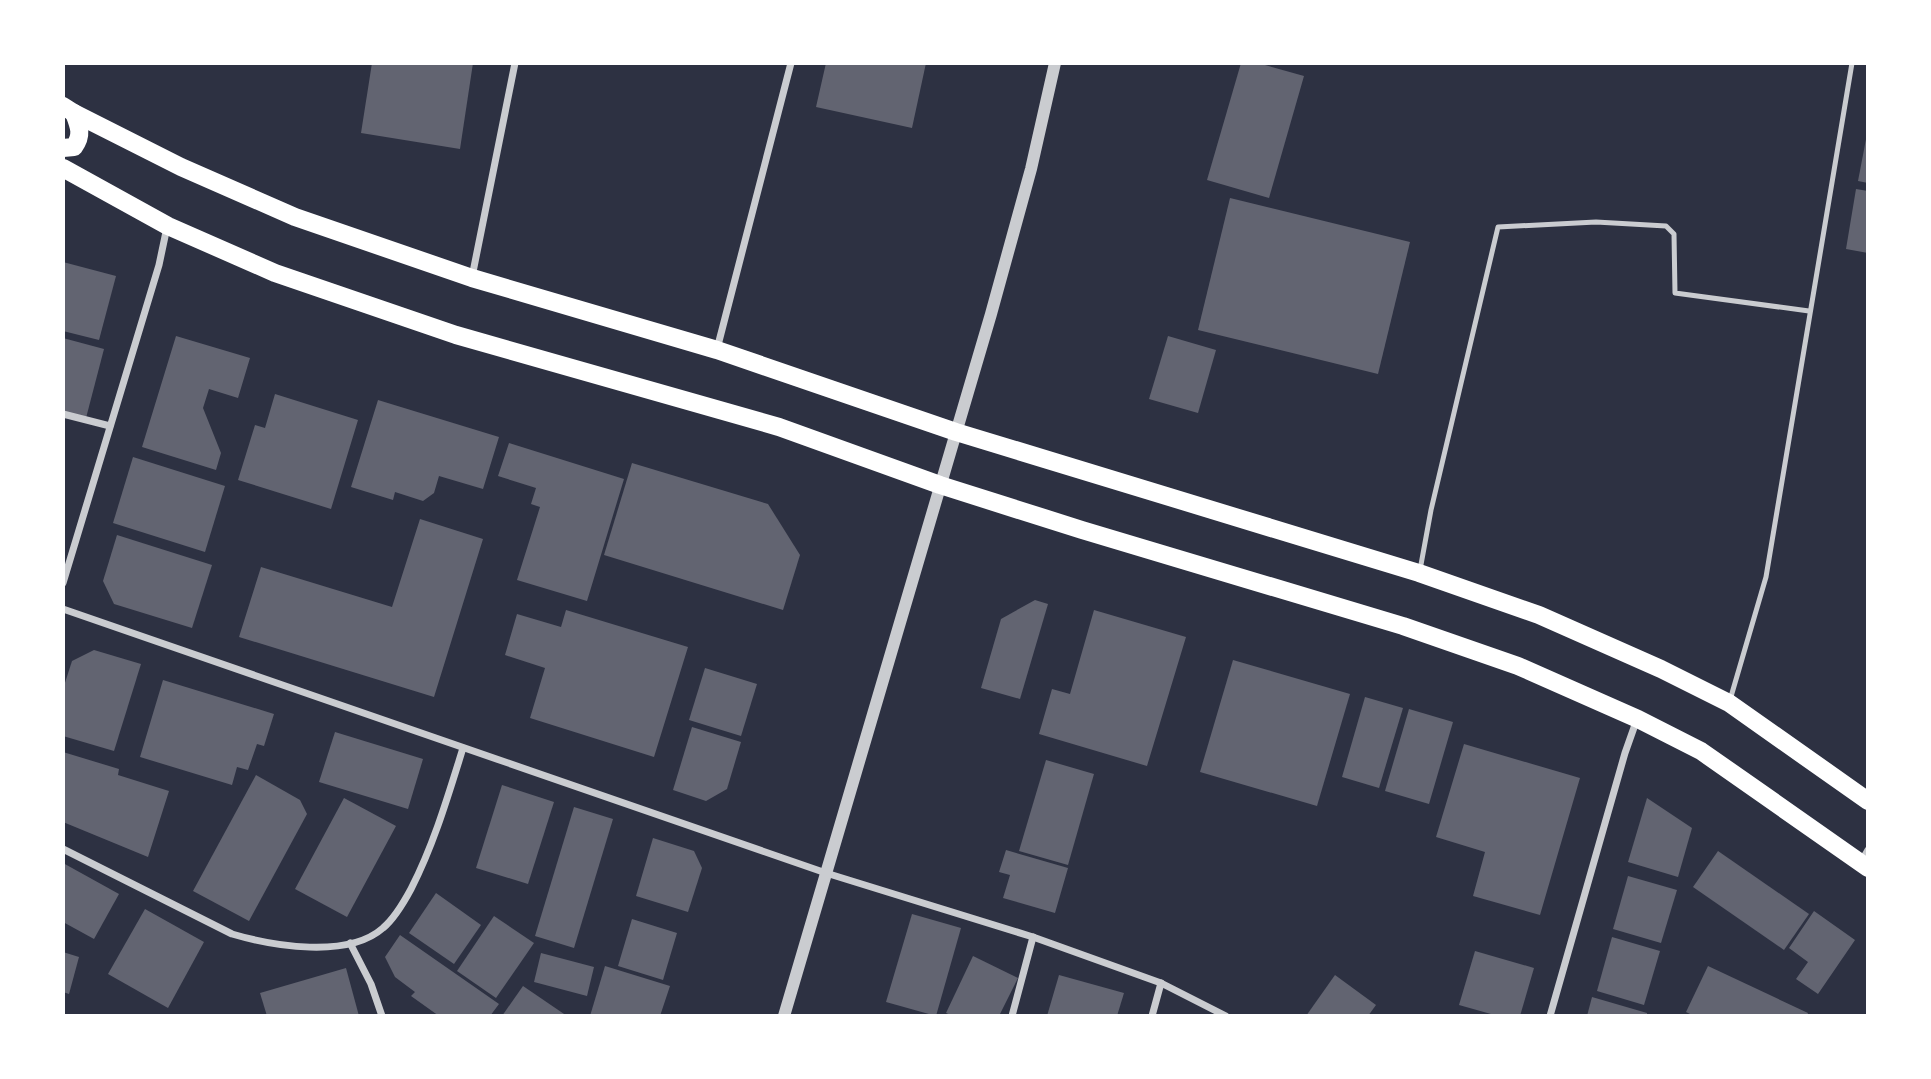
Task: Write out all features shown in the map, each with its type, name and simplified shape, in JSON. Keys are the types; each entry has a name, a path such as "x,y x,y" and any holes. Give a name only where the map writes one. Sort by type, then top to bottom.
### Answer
{"main road":[{"path":"68,109 181,167 295,217 472,278 717,350 956,432 1419,573 1539,615 1661,669 1729,704 1868,801"},
{"path":"63,148 75,147 80,135 80,128 68,109"},
{"path":"63,168 167,226 275,273 456,335 779,427 940,485 1402,626 1518,666 1638,719 1701,751 1866,861"}],"street":[{"path":"472,278 515,63"},
{"path":"717,350 791,63"},
{"path":"784,1016 991,314 1031,169 1055,63"},
{"path":"63,583 159,265 167,226"},
{"path":"63,414 110,426"},
{"path":"63,609 826,873 1032,937 1161,983 1226,1016"},
{"path":"1550,1016 1625,753 1638,719"},
{"path":"63,849 232,934 303,948 350,943 383,929 403,903 427,858 463,748"},
{"path":"1012,1016 1032,937"},
{"path":"350,943 371,984 382,1016"},
{"path":"1152,1016 1161,983"}],"lane":[{"path":"1729,704 1766,577 1852,63"},
{"path":"1419,573 1431,510 1498,227 1596,222 1666,226 1674,234 1675,293 1809,311"}],"building":[{"path":"372,63 473,63 460,149 361,133"},
{"path":"826,63 926,63 912,128 816,107"},
{"path":"1241,63 1258,63 1304,76 1269,198 1207,180"},
{"path":"1868,134 1868,183 1858,181"},
{"path":"1856,189 1868,191 1868,253 1846,249"},
{"path":"1230,198 1410,242 1378,374 1198,330"},
{"path":"63,262 116,276 99,340 63,331"},
{"path":"176,336 250,358 238,398 209,389 203,408 221,453 216,470 142,447"},
{"path":"1168,336 1216,350 1198,413 1149,399"},
{"path":"63,338 104,349 86,418 63,412"},
{"path":"275,394 358,420 331,509 238,480 255,425 265,428"},
{"path":"378,400 499,437 483,489 439,476 434,493 423,501 395,492 393,500 351,487"},
{"path":"509,443 624,479 587,601 517,580 540,507 531,504 536,488 498,476"},
{"path":"133,457 225,486 205,552 113,523"},
{"path":"632,463 768,504 800,555 783,610 604,555"},
{"path":"420,519 483,539 434,697 239,637 261,567 392,607"},
{"path":"117,535 212,565 192,628 114,604 103,581"},
{"path":"1035,600 1048,604 1020,699 981,688 1001,619"},
{"path":"566,610 688,647 654,757 530,718 545,668 505,655 517,614 561,627"},
{"path":"1094,610 1186,637 1147,766 1039,734 1052,689 1070,694"},
{"path":"94,650 141,664 114,751 63,736 63,689 72,661"},
{"path":"1233,660 1350,694 1317,806 1200,772"},
{"path":"705,668 757,684 741,736 689,720"},
{"path":"163,680 274,714 264,746 257,744 248,770 237,767 232,785 140,757"},
{"path":"1365,697 1403,708 1379,788 1342,777"},
{"path":"1409,709 1453,722 1429,804 1385,791"},
{"path":"692,727 741,742 727,789 706,801 673,790"},
{"path":"335,732 423,759 408,809 319,782"},
{"path":"1464,744 1580,778 1540,915 1473,896 1485,852 1436,837"},
{"path":"63,752 119,769 118,775 169,791 148,857 63,822"},
{"path":"1046,760 1094,774 1068,865 1019,851"},
{"path":"256,775 300,800 307,814 249,921 193,891"},
{"path":"502,785 554,802 528,884 476,868"},
{"path":"344,798 396,826 347,917 295,889"},
{"path":"1647,798 1692,828 1678,877 1628,862"},
{"path":"574,807 613,819 574,948 535,936"},
{"path":"653,838 694,851 702,868 688,912 636,896"},
{"path":"1006,850 1068,868 1055,913 1003,898 1010,875 999,872"},
{"path":"1718,851 1809,914 1784,950 1693,887"},
{"path":"63,863 119,894 94,939 63,922"},
{"path":"1628,876 1677,890 1661,943 1613,929"},
{"path":"436,893 481,925 454,964 409,933"},
{"path":"145,909 204,942 168,1008 108,974"},
{"path":"1814,911 1855,940 1818,994 1796,979 1808,962 1789,948"},
{"path":"912,914 961,928 936,1016 886,1002"},
{"path":"494,916 534,943 496,998 457,971"},
{"path":"632,919 677,933 663,980 618,966"},
{"path":"400,935 499,1004 490,1016 439,1016 411,996 415,992 395,977 385,957"},
{"path":"1612,937 1660,951 1644,1005 1597,991"},
{"path":"1475,951 1534,968 1520,1016 1498,1016 1459,1005"},
{"path":"63,952 79,957 69,994 63,992"},
{"path":"541,953 594,967 587,996 534,982"},
{"path":"973,956 1018,978 999,1016 953,1016 946,1013"},
{"path":"605,966 670,986 660,1016 590,1016"},
{"path":"1708,966 1808,1013 1807,1016 1694,1016 1686,1012"},
{"path":"346,968 359,1016 267,1016 260,993"},
{"path":"1059,975 1124,993 1117,1016 1047,1016"},
{"path":"1335,975 1376,1005 1368,1016 1306,1016"},
{"path":"523,986 567,1016 502,1016"},
{"path":"1592,997 1647,1013 1647,1016 1587,1016"}]}
